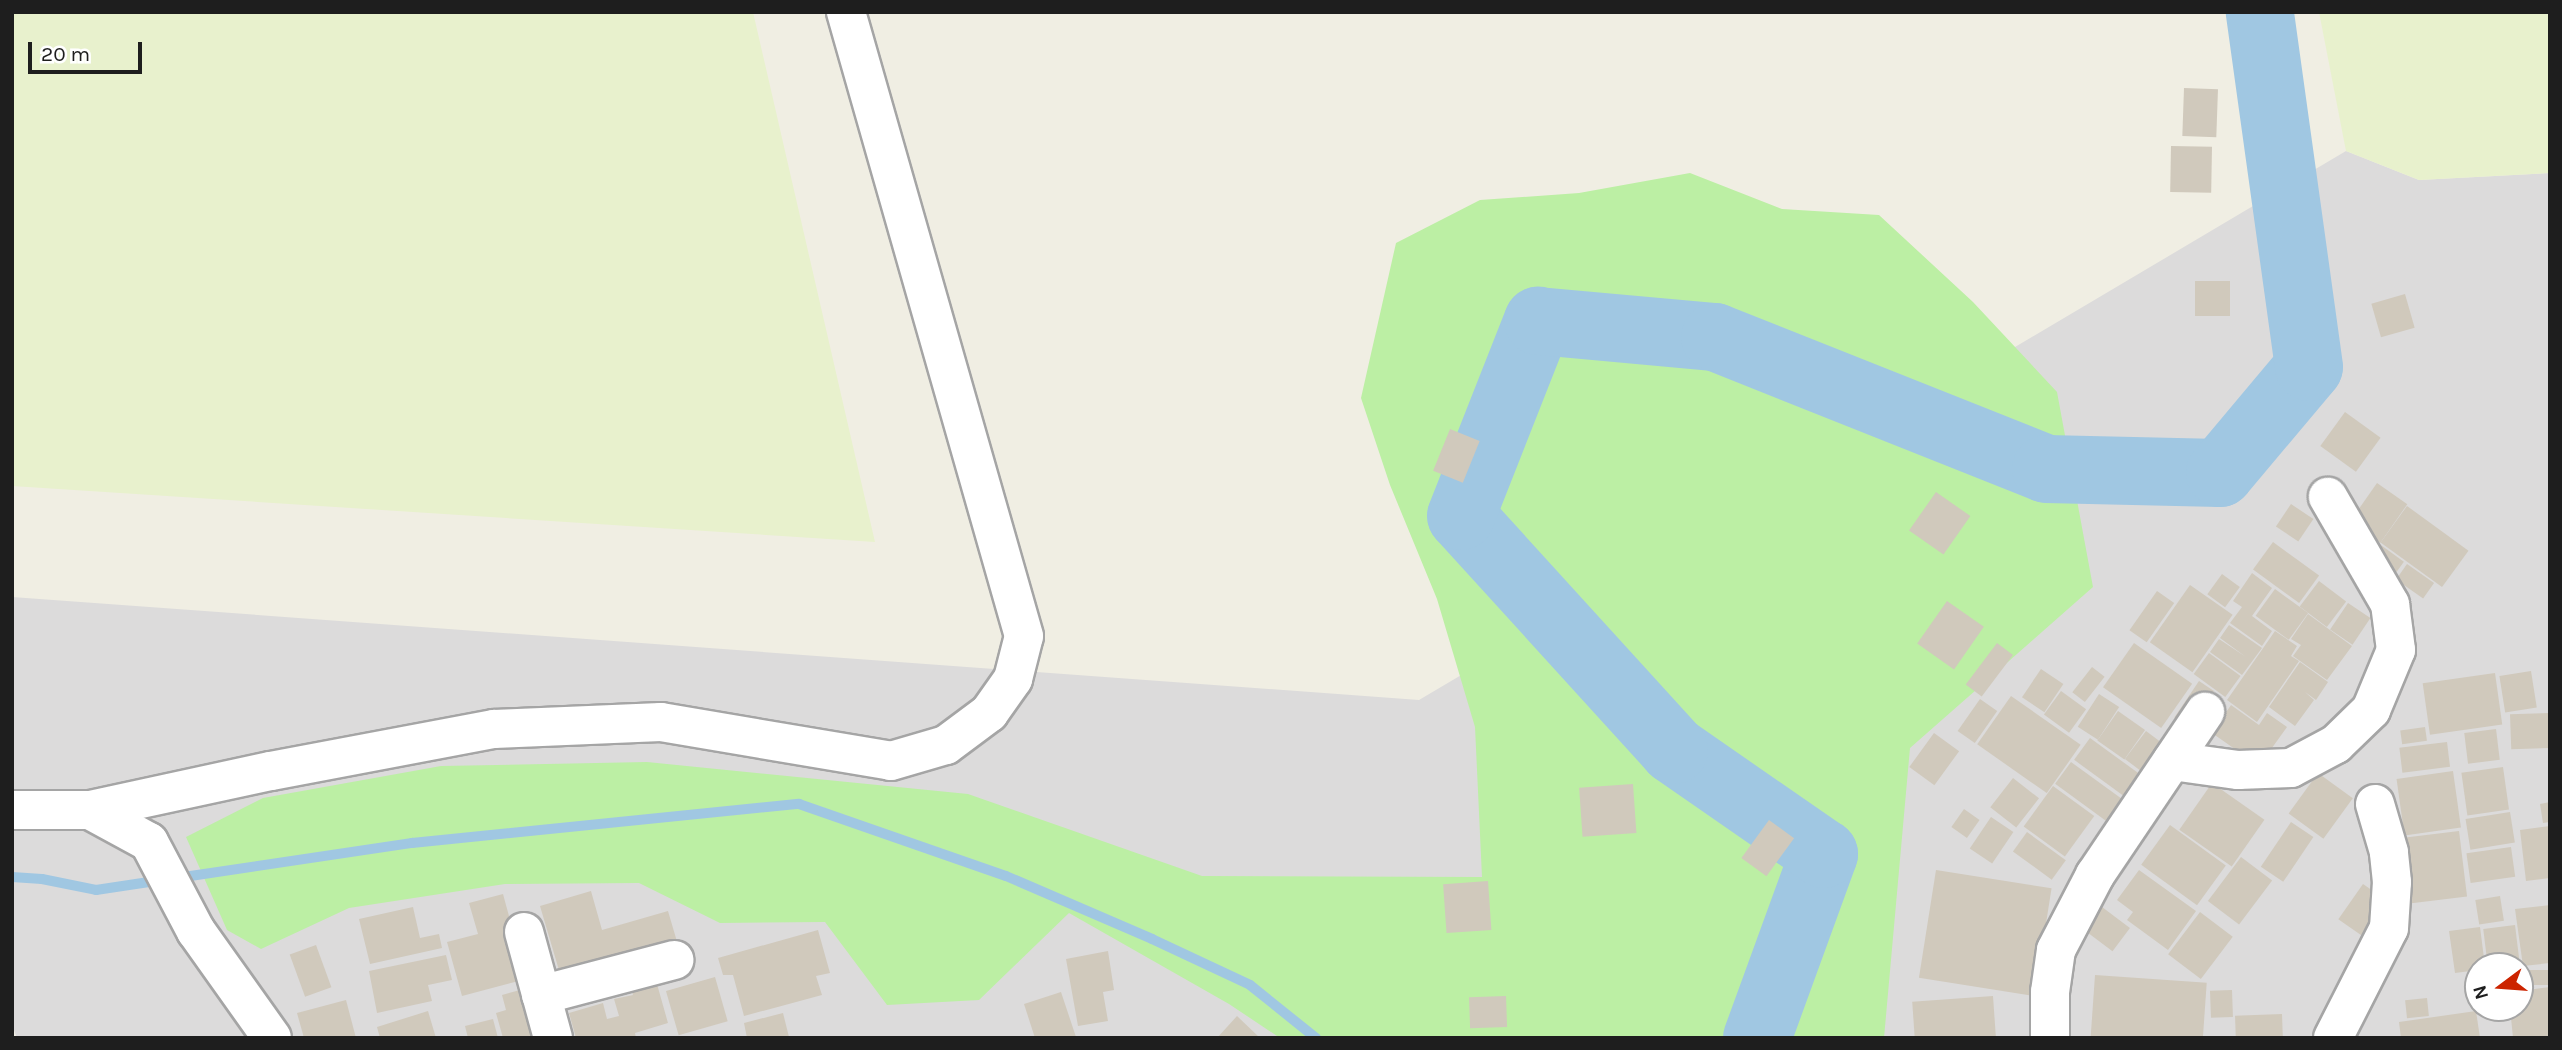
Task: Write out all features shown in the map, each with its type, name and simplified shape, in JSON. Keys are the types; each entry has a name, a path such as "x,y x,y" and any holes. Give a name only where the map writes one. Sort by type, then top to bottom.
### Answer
{"street":[{"path":"12,810 90,810 271,771 494,729 661,722 891,761 946,745 989,713 1013,679 1024,636 846,12"},
{"path":"2172,761 2238,770 2291,768 2336,744 2371,710 2396,650 2390,604 2328,497"},
{"path":"2050,1038 2050,992 2056,950 2095,874 2205,712"},
{"path":"2333,1038 2389,928 2392,882 2389,852 2375,804"},
{"path":"90,810 149,842 196,931 272,1038"},
{"path":"524,932 553,1038"},
{"path":"541,995 674,960"}],"shaded area":[{"path":"2346,151 2419,180 2550,173 2550,1038 17,1038 12,1025 12,597 1419,700"}],"green space":[{"path":"12,12 753,12 875,542 12,486"},
{"path":"2319,12 2550,12 2550,173 2419,180 2346,151"},
{"path":"1690,173 1782,209 1879,215 1973,302 2057,392 2093,587 1910,748 1884,1038 1280,1038 1229,1004 1069,913 979,1000 887,1005 825,922 720,923 639,883 505,884 349,908 261,949 227,930 186,837 263,798 441,766 647,762 968,794 1202,876 1482,877 1475,727 1437,599 1390,485 1361,398 1396,243 1480,200 1579,193"}],"building":[{"path":"2184,88 2218,89 2216,137 2182,136"},
{"path":"2171,146 2212,147 2211,193 2170,192"},
{"path":"2195,281 2230,281 2230,316 2195,316"},
{"path":"2405,294 2415,328 2381,337 2371,304"},
{"path":"2345,412 2381,438 2356,472 2320,446"},
{"path":"1450,429 1480,441 1463,483 1433,471"},
{"path":"2377,483 2407,504 2380,543 2350,522"},
{"path":"1936,492 1970,516 1943,555 1909,531"},
{"path":"2291,504 2313,519 2298,541 2276,526"},
{"path":"2407,506 2468,551 2442,587 2381,542"},
{"path":"2273,542 2319,576 2299,603 2253,570"},
{"path":"2378,543 2404,562 2392,578 2366,559"},
{"path":"2407,564 2434,583 2423,598 2396,580"},
{"path":"2252,573 2272,588 2252,616 2272,631 2262,646 2230,623 2242,607 2233,601"},
{"path":"2222,574 2240,587 2225,607 2207,594"},
{"path":"2319,581 2346,601 2327,627 2300,607"},
{"path":"2190,585 2233,615 2192,672 2150,642"},
{"path":"2275,589 2308,613 2289,640 2256,616"},
{"path":"2157,591 2174,603 2147,642 2129,630"},
{"path":"1947,601 1984,627 1954,669 1917,644"},
{"path":"2348,603 2370,618 2352,645 2330,630"},
{"path":"2308,614 2352,646 2327,680 2293,656 2301,645 2291,639"},
{"path":"2229,625 2262,648 2242,675 2210,652 2219,639 2246,657 2220,638"},
{"path":"2275,631 2297,646 2291,656 2299,661 2257,722 2227,700"},
{"path":"1997,643 2013,655 1982,697 1966,685"},
{"path":"2134,643 2192,684 2161,728 2103,687"},
{"path":"2209,653 2241,676 2225,697 2194,674"},
{"path":"2300,662 2328,682 2316,700 2305,692 2314,700 2295,726 2269,707"},
{"path":"2092,667 2105,677 2085,702 2072,692"},
{"path":"2041,669 2063,684 2044,712 2022,697"},
{"path":"2531,671 2537,708 2505,713 2499,676"},
{"path":"2495,673 2502,724 2430,735 2423,683"},
{"path":"2199,681 2214,691 2189,728 2174,717"},
{"path":"2061,691 2086,709 2069,733 2044,714"},
{"path":"2099,694 2119,707 2098,740 2078,727"},
{"path":"2011,696 2081,745 2047,793 1977,744"},
{"path":"1980,699 1997,711 1975,743 1958,731"},
{"path":"2231,705 2259,725 2267,713 2287,727 2259,766 2212,733"},
{"path":"2118,711 2145,730 2124,759 2097,740"},
{"path":"2549,713 2550,748 2511,749 2510,714"},
{"path":"2425,727 2427,741 2402,744 2400,730"},
{"path":"2496,729 2500,760 2468,764 2464,733"},
{"path":"2146,731 2166,746 2145,774 2125,759"},
{"path":"1934,733 1959,751 1934,785 1909,767"},
{"path":"2090,738 2146,779 2130,800 2074,760"},
{"path":"2447,742 2450,767 2402,773 2399,748"},
{"path":"2071,762 2129,804 2113,826 2055,784"},
{"path":"2503,767 2509,810 2467,815 2461,773"},
{"path":"2453,771 2461,827 2404,835 2397,779"},
{"path":"2318,773 2353,798 2323,839 2289,813"},
{"path":"2013,778 2039,798 2016,827 1990,807"},
{"path":"2212,783 2264,820 2232,866 2179,830"},
{"path":"1633,784 1636,833 1583,837 1579,788"},
{"path":"2053,786 2094,816 2065,856 2024,826"},
{"path":"2550,802 2550,822 2543,823 2540,804"},
{"path":"1964,809 1980,820 1967,838 1951,827"},
{"path":"2510,812 2515,843 2470,850 2466,819"},
{"path":"1991,817 2013,832 1992,864 1970,849"},
{"path":"1769,820 1794,838 1766,876 1741,858"},
{"path":"2291,822 2313,837 2283,882 2261,867"},
{"path":"2170,825 2226,866 2197,905 2141,865"},
{"path":"2550,826 2550,878 2526,881 2520,830"},
{"path":"2459,831 2467,897 2407,904 2399,838"},
{"path":"2027,832 2066,860 2052,880 2013,851"},
{"path":"2511,847 2515,877 2471,883 2466,853"},
{"path":"2241,857 2272,880 2239,924 2208,901"},
{"path":"1936,870 2052,888 2035,996 1919,978"},
{"path":"2139,870 2196,911 2168,950 2127,920 2133,912 2117,900"},
{"path":"1488,881 1491,930 1447,933 1443,884"},
{"path":"2363,884 2386,900 2361,935 2338,919"},
{"path":"591,891 602,930 668,911 678,945 561,977 540,906"},
{"path":"503,894 526,979 462,996 447,942 478,934 469,903"},
{"path":"2500,896 2504,921 2479,925 2475,900"},
{"path":"2098,904 2130,928 2112,951 2081,927"},
{"path":"2550,905 2550,963 2534,965 2534,952 2521,952 2515,909"},
{"path":"413,907 420,938 439,934 442,948 370,964 359,919"},
{"path":"2200,912 2233,937 2201,979 2168,954"},
{"path":"2515,925 2518,952 2486,952 2483,929"},
{"path":"2480,927 2483,952 2464,952 2464,972 2455,973 2449,931"},
{"path":"818,930 830,973 816,976 822,995 744,1016 733,975 723,975 718,958"},
{"path":"316,945 331,987 305,997 290,955"},
{"path":"1108,951 1114,990 1103,992 1108,1021 1078,1026 1066,959"},
{"path":"446,955 452,980 428,985 432,1001 377,1013 369,971"},
{"path":"2534,970 2550,970 2550,985 2534,985"},
{"path":"2095,975 2207,983 2203,1038 2091,1038"},
{"path":"655,977 668,1023 635,1033 636,1038 576,1038 569,1013 603,1003 607,1019 619,1016 614,999 633,995 630,984"},
{"path":"715,977 728,1021 679,1035 666,991"},
{"path":"531,987 543,1038 503,1038 496,1013 506,1010 502,995"},
{"path":"2550,987 2550,1038 2513,1038 2511,1022 2534,1022 2534,989"},
{"path":"2232,990 2233,1017 2211,1018 2210,991"},
{"path":"1061,992 1076,1037 1035,1038 1024,1004"},
{"path":"1506,996 1507,1027 1470,1028 1469,997"},
{"path":"1993,996 1996,1038 1915,1038 1912,1002"},
{"path":"2427,998 2429,1016 2407,1018 2405,1000"},
{"path":"346,1000 356,1038 304,1038 297,1013"},
{"path":"428,1011 436,1038 380,1038 377,1027"},
{"path":"783,1013 789,1037 747,1038 744,1023"},
{"path":"2464,1013 2464,1022 2478,1022 2480,1038 2401,1038 2399,1022"},
{"path":"2282,1014 2283,1038 2236,1038 2235,1016"},
{"path":"1237,1016 1260,1038 1217,1038"},
{"path":"493,1019 498,1038 468,1038 465,1026"}],"waterway":[{"path":"1757,1038 1824,854 1674,750 1461,516 1538,321 1715,337 2046,469 2220,473 2309,367 2260,12"},
{"path":"177,878 412,843 799,804 1006,876 1152,939 1250,985 1316,1038"},
{"path":"12,877 42,879 96,890 162,880"}]}
